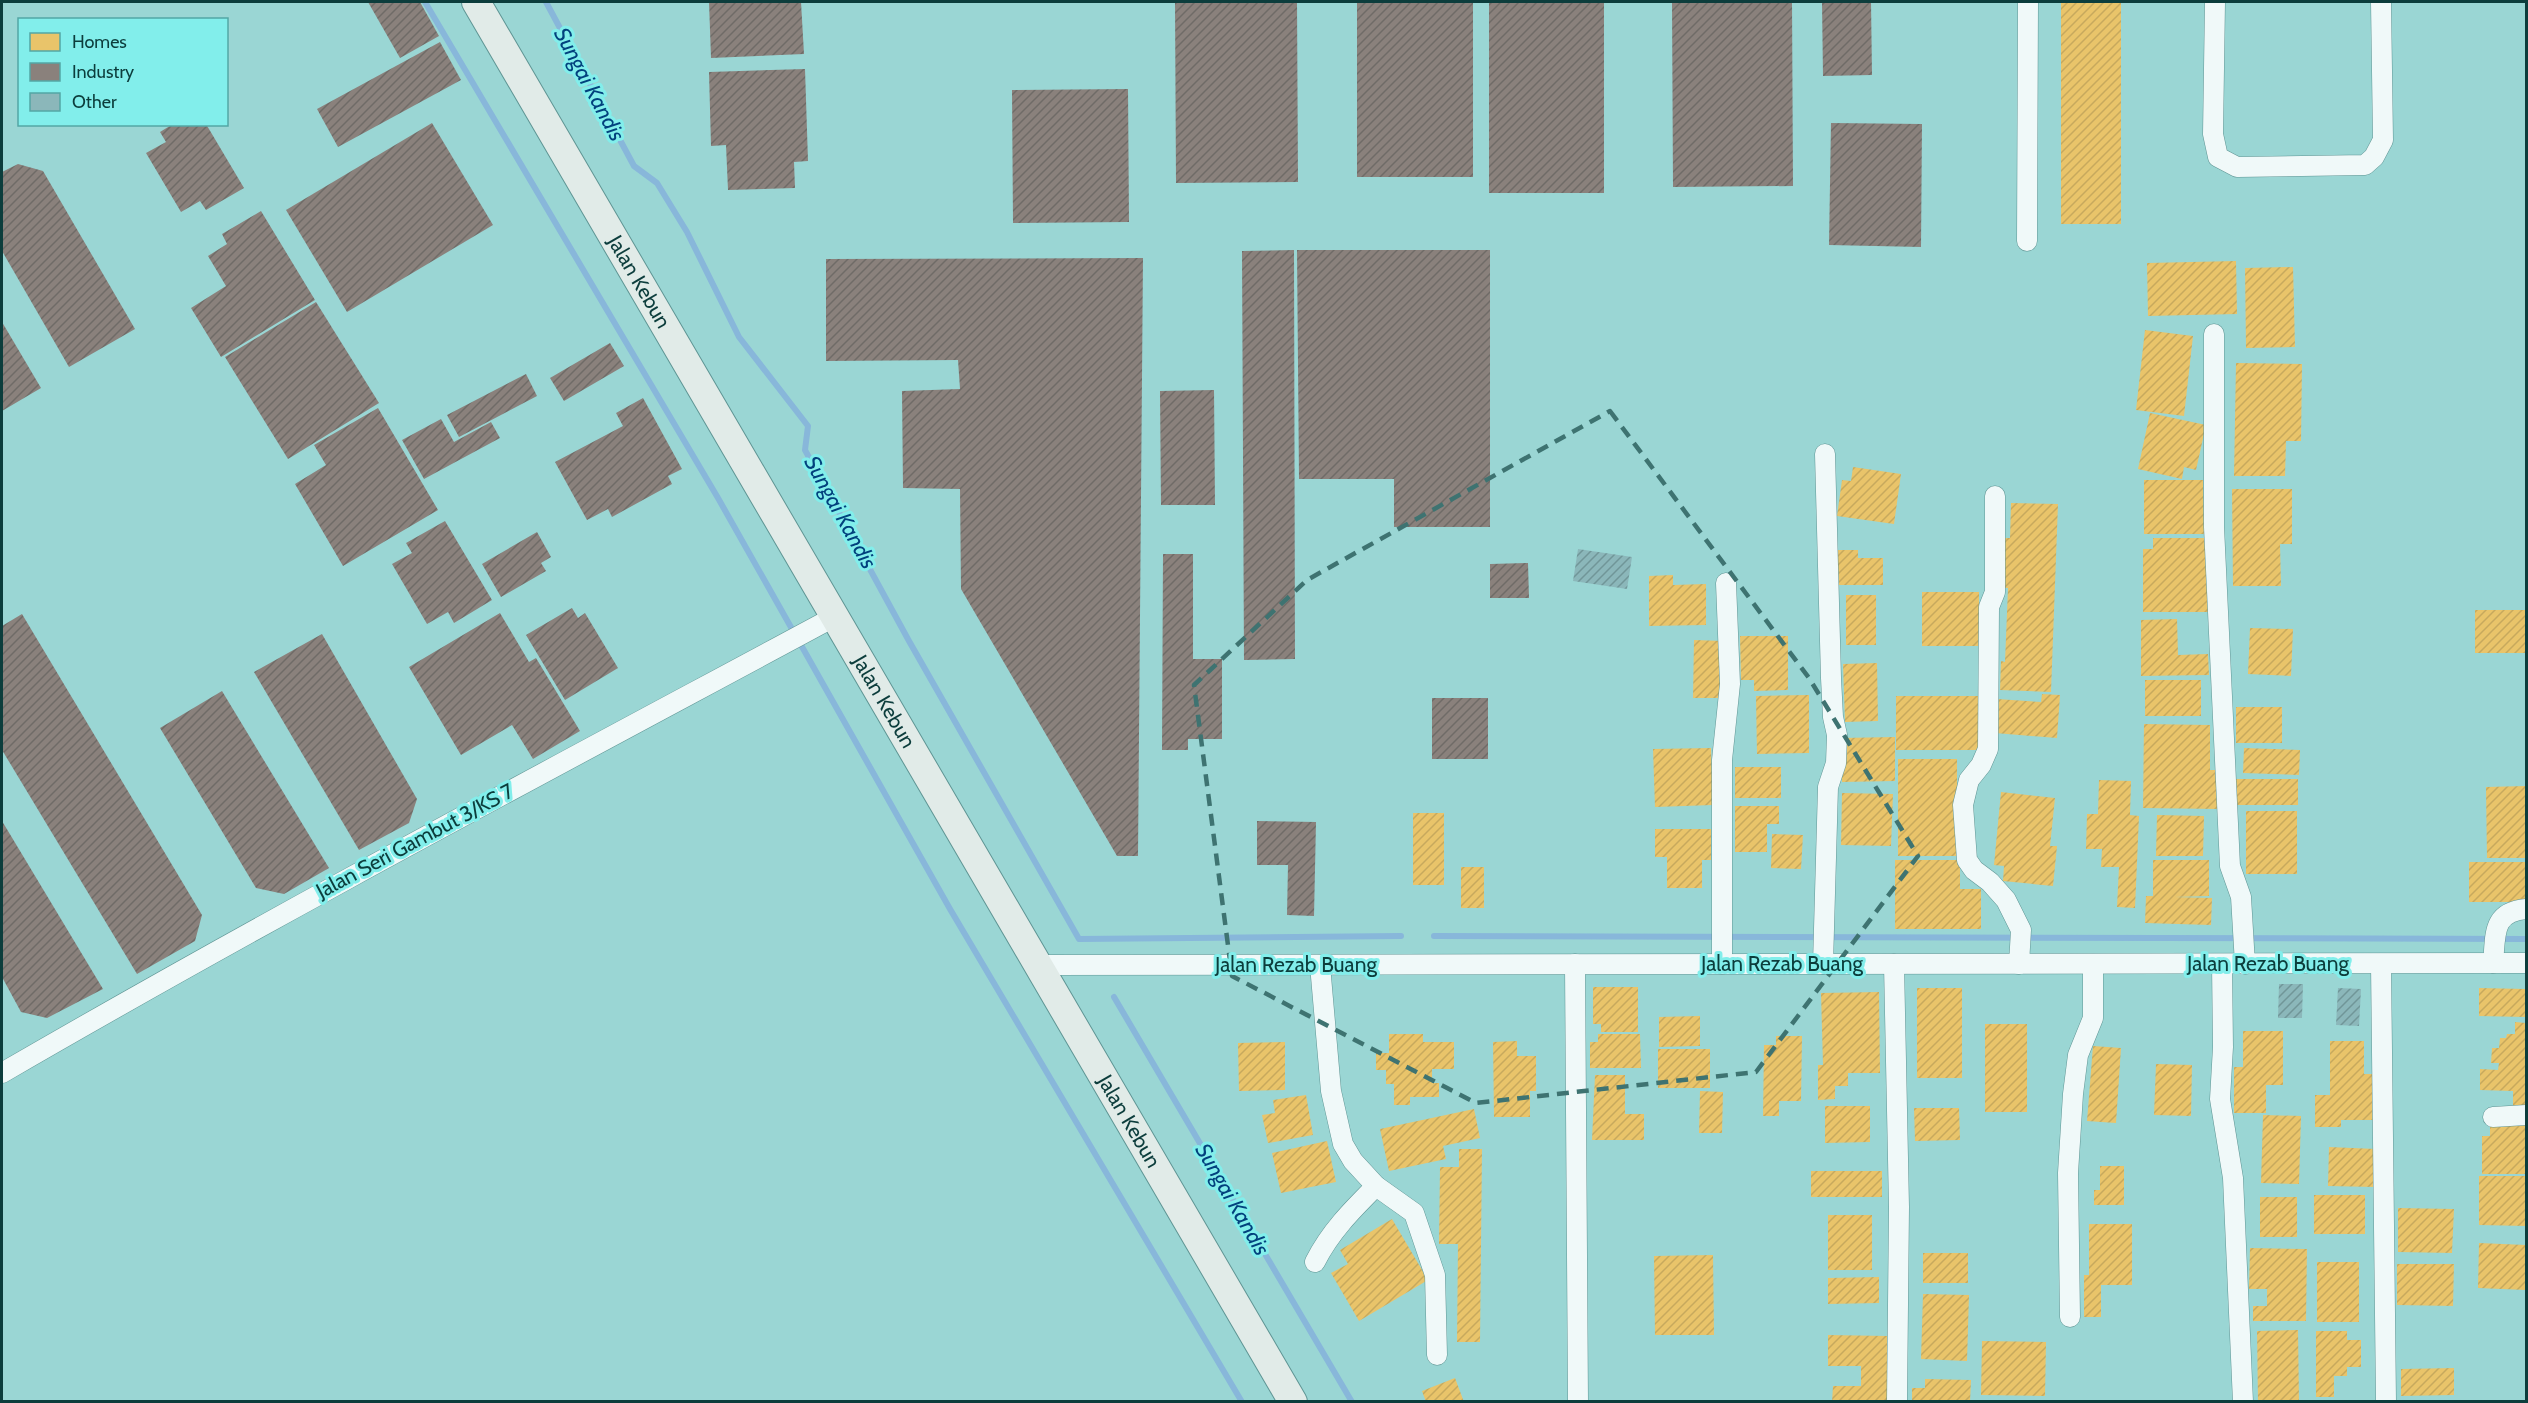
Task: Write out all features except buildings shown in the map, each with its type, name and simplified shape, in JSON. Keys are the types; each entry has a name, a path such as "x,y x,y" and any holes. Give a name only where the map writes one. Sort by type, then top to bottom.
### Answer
{"main road":[{"name":"Jalan Kebun","path":"476,2 1293,1401"}],"street":[{"path":"2027,241 2028,2"},
{"path":"2215,2 2213,134 2218,157 2237,167 2365,165 2374,157 2383,140 2381,2"},
{"path":"2214,334 2214,527 2230,866 2241,897 2244,958"},
{"path":"1824,957 1827,787 1836,763 1837,735 1833,717 1831,678 1825,454"},
{"path":"1995,496 1995,592 1989,607 1989,749 1981,765 1969,780 1963,805 1967,860 1974,870 1990,882 2006,900 2021,930 2020,958"},
{"path":"1722,959 1722,760 1730,684 1726,583"},
{"name":"Jalan Seri Gambut 3/KS 7","path":"2,1072 127,999 344,879 834,617"},
{"path":"2493,956 2495,929 2508,914 2526,909"},
{"name":"Jalan Rezab Buang","path":"1038,965 1575,964 1824,957 1894,964 2020,958 2093,964 2222,963 2244,958 2381,963 2493,956 2526,963"},
{"path":"2222,963 2223,1047 2220,1100 2233,1178 2243,1401"},
{"path":"2381,963 2386,1401"},
{"path":"1575,964 1578,1401"},
{"path":"1894,964 1899,1207 1898,1401"},
{"path":"2070,1317 2068,1173 2073,1094 2078,1055 2092,1018 2093,964"},
{"path":"1320,965 1331,1091 1343,1144 1353,1161 1376,1186 1414,1213 1435,1275 1437,1355"},
{"path":"2493,1117 2526,1115"},
{"path":"1315,1262 1325,1243 1344,1219 1376,1186"}],"highlighted area":[{"path":"1610,411 1809,678 1918,856 1756,1072 1476,1103 1232,976 1194,685 1307,580"}],"waterway":[{"path":"425,2 718,498 950,909 1242,1402"},
{"name":"Sungai Kandis","path":"546,2 634,166 657,183 687,232 739,337 808,426 805,450 909,641 1079,939 1401,936"},
{"path":"1434,936 2526,939"},
{"name":"Sungai Kandis","path":"1114,997 1352,1402"}]}
